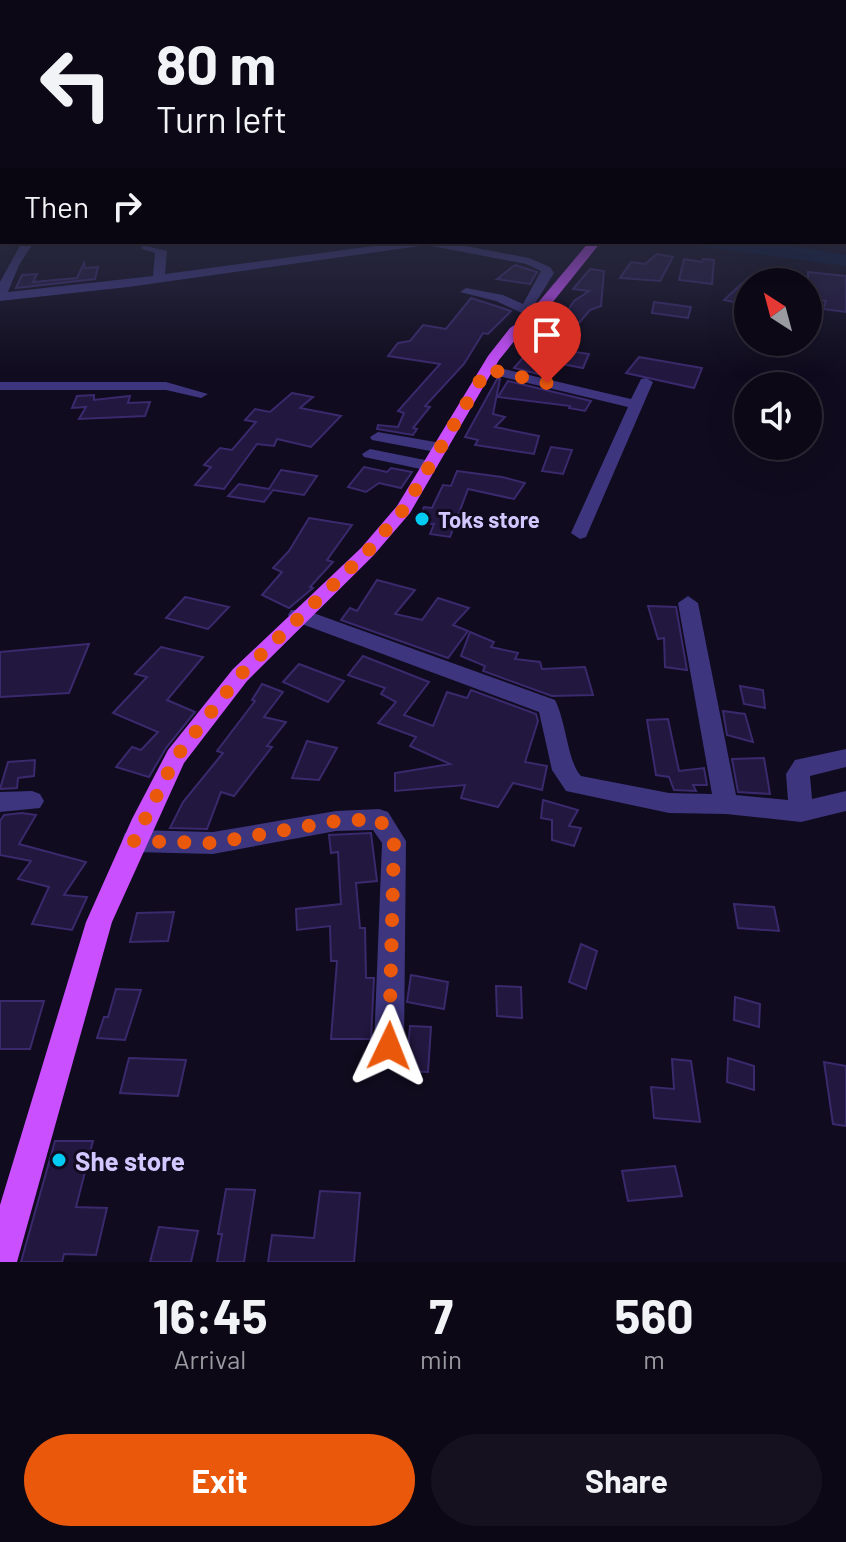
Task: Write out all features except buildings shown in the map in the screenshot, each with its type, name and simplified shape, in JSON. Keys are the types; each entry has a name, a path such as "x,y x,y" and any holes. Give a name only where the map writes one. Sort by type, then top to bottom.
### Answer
{"main road":[{"path":"0,1262 99,922 134,841 176,757 240,675 376,541 404,509 487,369 515,331 581,257"}],"street":[{"path":"0,296 19,257"},
{"path":"159,279 161,257"},
{"path":"0,296 322,257"},
{"path":"466,292 492,296 529,315 548,273 529,261 508,257"},
{"path":"0,260 16,261"},
{"path":"487,369 636,405"},
{"path":"580,533 646,382"},
{"path":"0,386 166,386 201,394"},
{"path":"378,437 435,457"},
{"path":"370,454 435,457"},
{"path":"688,603 726,804"},
{"path":"298,615 547,706 556,720 566,779 574,784 669,803 726,804 801,812 846,801"},
{"path":"801,812 798,774 803,767 846,758"},
{"path":"0,802 32,801"},
{"path":"134,841 213,843 336,821 379,819 394,841 389,1046"}],"water":[{"path":"778,257 846,257 846,266"}],"place":[{"name":"Toks store","path":"422,519"},
{"name":"She store","path":"59,1160"}],"route":[{"path":"389,1046 394,841 379,819 336,821 213,843 134,841 176,757 240,675 298,615 367,552 404,509 487,369 547,383"}]}
